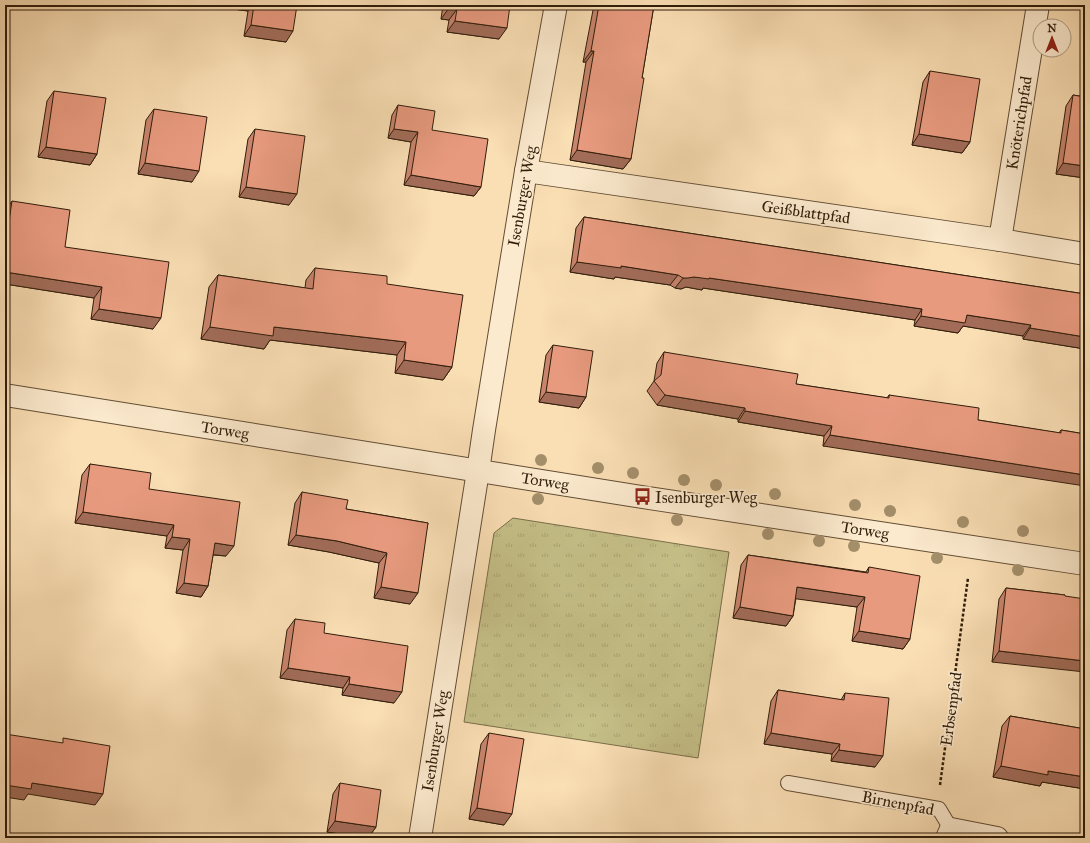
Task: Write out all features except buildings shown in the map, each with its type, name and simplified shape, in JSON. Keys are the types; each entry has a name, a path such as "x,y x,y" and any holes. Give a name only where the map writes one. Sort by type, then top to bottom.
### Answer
{"street":[{"name":"Isenburger Weg","path":"420,838 526,170 556,5"},
{"name":"Knöterichpfad","path":"1000,240 1038,5"},
{"name":"Geißblattpfad","path":"526,170 1000,240 1085,254"},
{"name":"Torweg","path":"5,395 642,497 1085,564"},
{"name":"Birnenpfad","path":"949,834 997,838"}],"lane":[{"name":"Birnenpfad","path":"788,784 939,809 949,834"}],"path":[{"name":"Erbsenpfad","path":"940,786 968,578"}],"green space":[{"path":"513,518 729,552 698,758 464,722 494,533"}],"place":[{"name":"Isenburger Weg","path":"642,497"}]}
